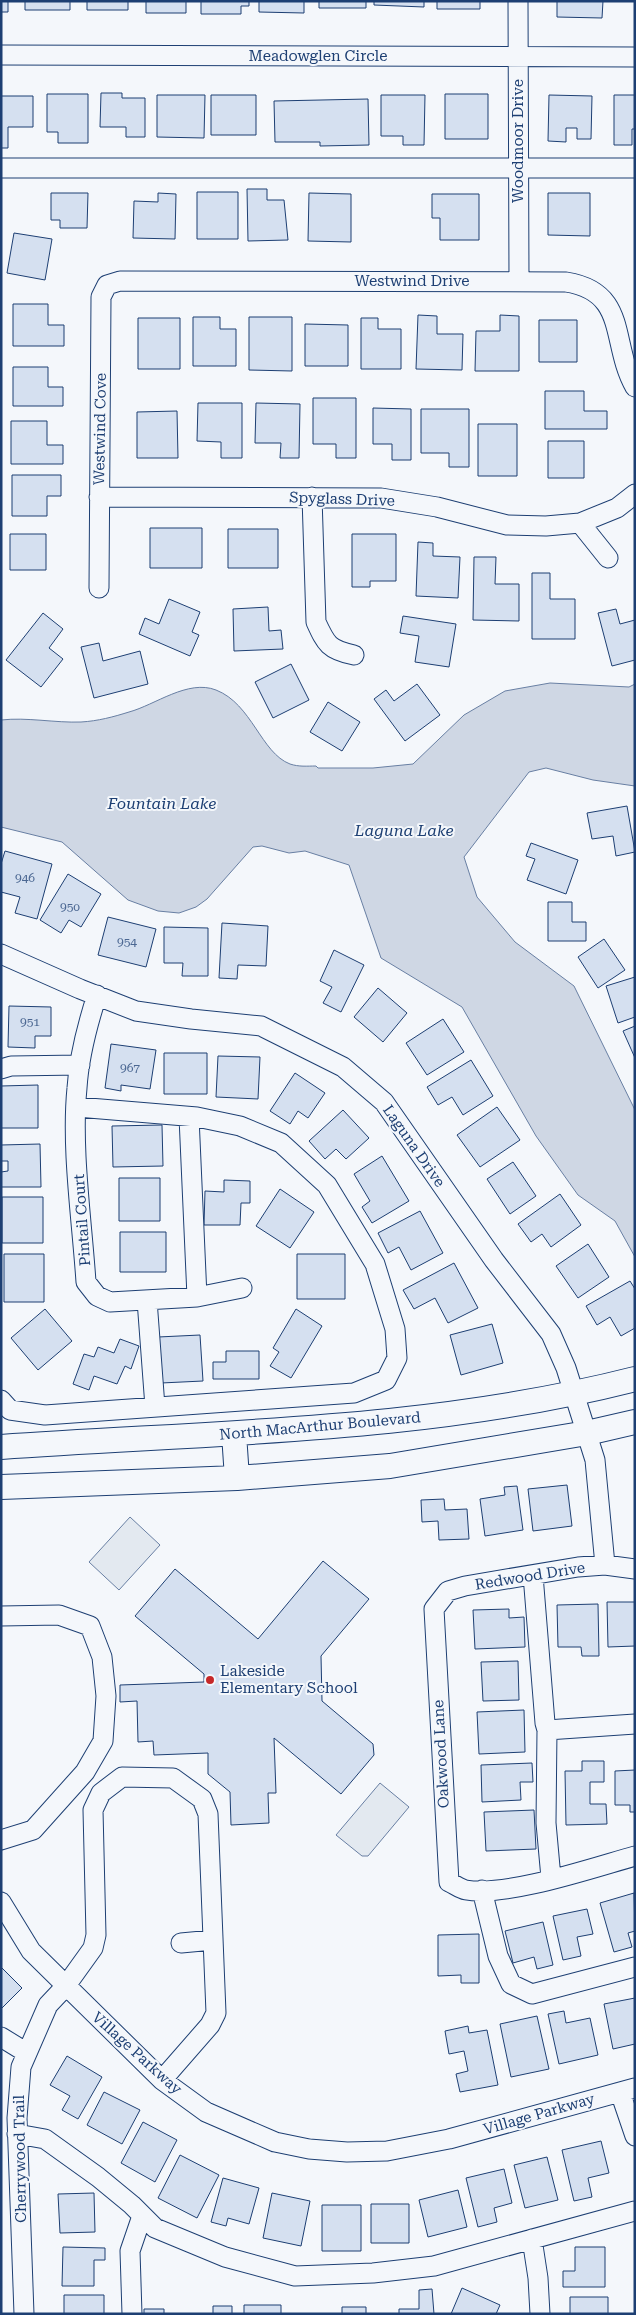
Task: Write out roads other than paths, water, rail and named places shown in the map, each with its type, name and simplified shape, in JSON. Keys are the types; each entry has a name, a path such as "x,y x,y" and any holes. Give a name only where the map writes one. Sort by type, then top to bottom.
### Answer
{"main road":[{"name":"North MacArthur Boulevard","path":"1,1448 363,1425 494,1409 574,1394 635,1379"},
{"path":"1,1487 237,1478 390,1466 587,1433 635,1422"},
{"path":"234,1434 237,1478"}],"street":[{"name":"Woodmoor Drive","path":"518,1 519,281"},
{"name":"Meadowglen Circle","path":"1,55 635,56"},
{"path":"1,168 518,170 635,168"},
{"name":"Westwind Drive","path":"120,281 519,281 580,284 603,298 614,316 623,361 635,387"},
{"name":"Westwind Cove","path":"99,588 101,297 107,286 120,281"},
{"name":"Spyglass Drive","path":"99,497 381,498 437,507 507,525 546,526 580,523 617,508 635,494"},
{"path":"312,497 316,622 324,640 335,652 354,655"},
{"path":"580,523 608,558"},
{"name":"Laguna Drive","path":"1,954 136,1011 261,1026 344,1067 384,1102 494,1260 551,1334 574,1394 595,1460 605,1565"},
{"name":"Pintail Court","path":"97,995 84,1036 77,1107 77,1150 86,1282 97,1296 110,1302 197,1297 242,1288"},
{"path":"1,1069 11,1066 80,1065"},
{"path":"1,1400 10,1410 45,1415 354,1393 386,1380 397,1358 394,1329 375,1264 327,1185 281,1143 240,1126 189,1116 77,1107"},
{"path":"189,1116 197,1297"},
{"path":"147,1300 155,1407"},
{"name":"Redwood Drive","path":"434,1609 448,1591 533,1575 605,1565 635,1569"},
{"path":"533,1575 547,1730 546,1823 551,1878"},
{"name":"Oakwood Lane","path":"434,1609 449,1882 473,1890"},
{"path":"1,1616 59,1615 90,1626 102,1657 106,1696 103,1741 85,1772 33,1830 1,1840"},
{"path":"547,1730 635,1724"},
{"name":"Cherrywood Trail","path":"24,2314 17,2134 21,2067 48,2004 65,1987 93,1948 96,1935 93,1810 101,1793 122,1777 173,1778 202,1799 208,1814 216,2013 210,2024 162,2080"},
{"path":"635,1856 551,1878 496,1889 473,1890 498,1956 511,1984 532,1994 635,1967"},
{"name":"Village Parkway","path":"1,1902 31,1951 65,1987 162,2080 206,2112 275,2142 309,2149 347,2152 387,2151 449,2139 628,2090"},
{"path":"181,1942 213,1940"},
{"path":"1,2037 27,2053"},
{"path":"628,2090 635,2136"},
{"path":"17,2134 45,2139 98,2177 155,2228 225,2257 295,2276 373,2273 434,2266 635,2210"},
{"path":"132,2314 130,2250 142,2216"},
{"path":"532,2239 538,2278 540,2314"}],"water":[{"name":"Laguna Lake","path":"550,683 629,687 635,684 635,786 593,780 546,768 529,772 464,857 477,897 515,942 574,986 635,1110 635,1257 615,1221 578,1195 536,1136 462,1007 381,958 349,865 305,851 289,853 262,846 253,847 207,899 196,907 179,913 158,911 128,900 62,842 1,827 1,720 93,721 139,709 183,690 205,688 216,690 239,706 271,750 290,764 316,766 318,768 373,768 413,764 464,715 505,691"}],"place":[{"name":"Lakeside Elementary School","path":"210,1680"}],"water label":[{"name":"Fountain Lake","path":"162,803"}]}
